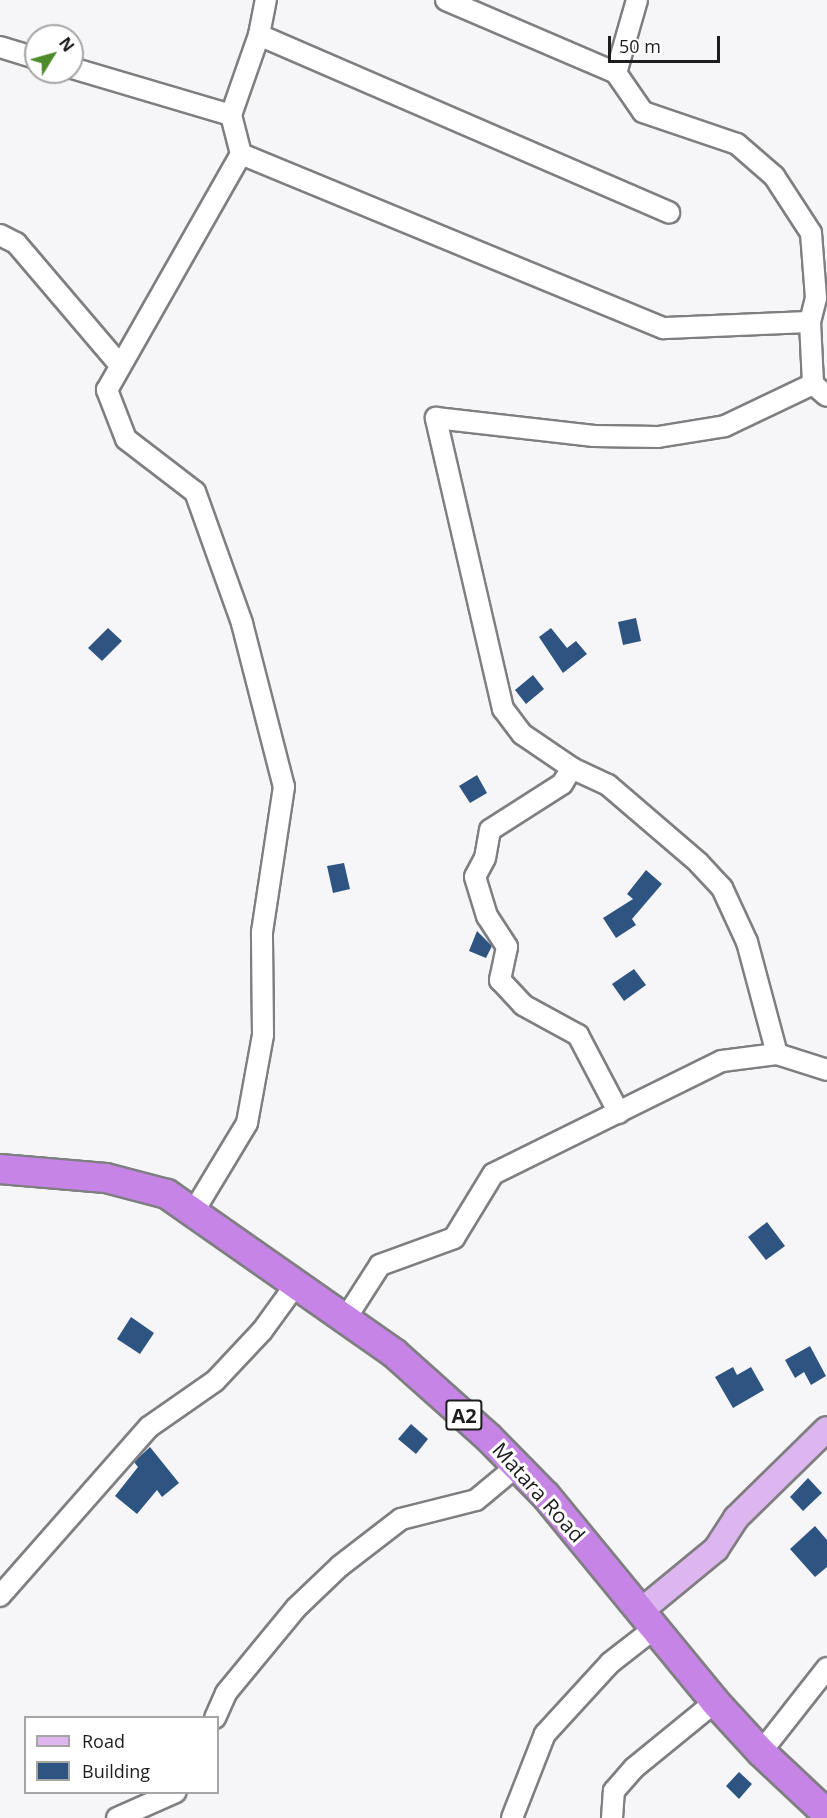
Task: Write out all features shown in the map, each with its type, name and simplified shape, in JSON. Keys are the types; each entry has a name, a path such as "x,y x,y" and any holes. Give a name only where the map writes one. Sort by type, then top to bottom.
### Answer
{"highway":[{"name":"Matara Road","path":"0,1169 137,1183 167,1194 394,1353 517,1466 649,1618 715,1702 761,1752 827,1814"}],"main road":[{"path":"649,1618 717,1549 736,1518 827,1429"}],"street":[{"path":"194,1211 247,1123 263,1035 262,932 284,787 242,623 195,492 126,439 107,390 241,154 231,115 259,35 266,0"},
{"path":"446,0 616,73 643,112 737,144 774,176 811,233 816,298 810,322 820,390 724,426 658,437 594,436 436,417 503,709 522,734 572,768 608,785 699,862 722,888 747,942 777,1054"},
{"path":"616,73 637,0"},
{"path":"259,35 669,212"},
{"path":"0,47 24,54"},
{"path":"84,72 231,115"},
{"path":"241,154 664,328 810,322"},
{"path":"1,237 16,243 31,259 120,365"},
{"path":"572,768 562,784 490,830 485,858 476,877 487,916 507,947 500,980 523,1005 578,1035 619,1113"},
{"path":"346,1318 380,1265 454,1238 493,1174 722,1061 777,1054 827,1070"},
{"path":"0,1596 149,1427 215,1381 262,1331 296,1284"},
{"path":"216,1716 226,1693 289,1617 340,1566 401,1519 476,1500 517,1466"},
{"path":"512,1818 545,1734 649,1618"},
{"path":"761,1752 827,1668"},
{"path":"612,1818 614,1791 634,1768 715,1702"},
{"path":"117,1818 171,1794"}],"building":[{"path":"636,618 641,641 623,645 618,622"},
{"path":"108,628 122,641 102,661 88,648"},
{"path":"551,628 567,648 576,641 587,654 563,673 539,637"},
{"path":"533,675 544,689 526,704 515,690"},
{"path":"477,775 487,793 470,803 459,786"},
{"path":"344,863 350,889 333,893 327,866"},
{"path":"646,870 662,884 632,919 636,925 616,938 603,918 633,899 627,894"},
{"path":"477,931 492,946 486,958 469,951"},
{"path":"634,969 646,985 624,1001 612,984"},
{"path":"767,1222 785,1246 766,1260 748,1237"},
{"path":"131,1317 154,1333 140,1354 117,1339"},
{"path":"810,1346 826,1376 811,1385 804,1372 795,1378 785,1360"},
{"path":"733,1367 737,1375 751,1367 764,1390 733,1408 715,1377"},
{"path":"411,1424 428,1439 416,1454 398,1439"},
{"path":"150,1447 179,1483 162,1497 157,1490 137,1514 115,1496 138,1467 134,1462"},
{"path":"808,1478 822,1493 803,1511 790,1497"},
{"path":"815,1526 827,1540 827,1567 815,1577 790,1549"},
{"path":"739,1772 752,1784 739,1799 726,1786"}]}
